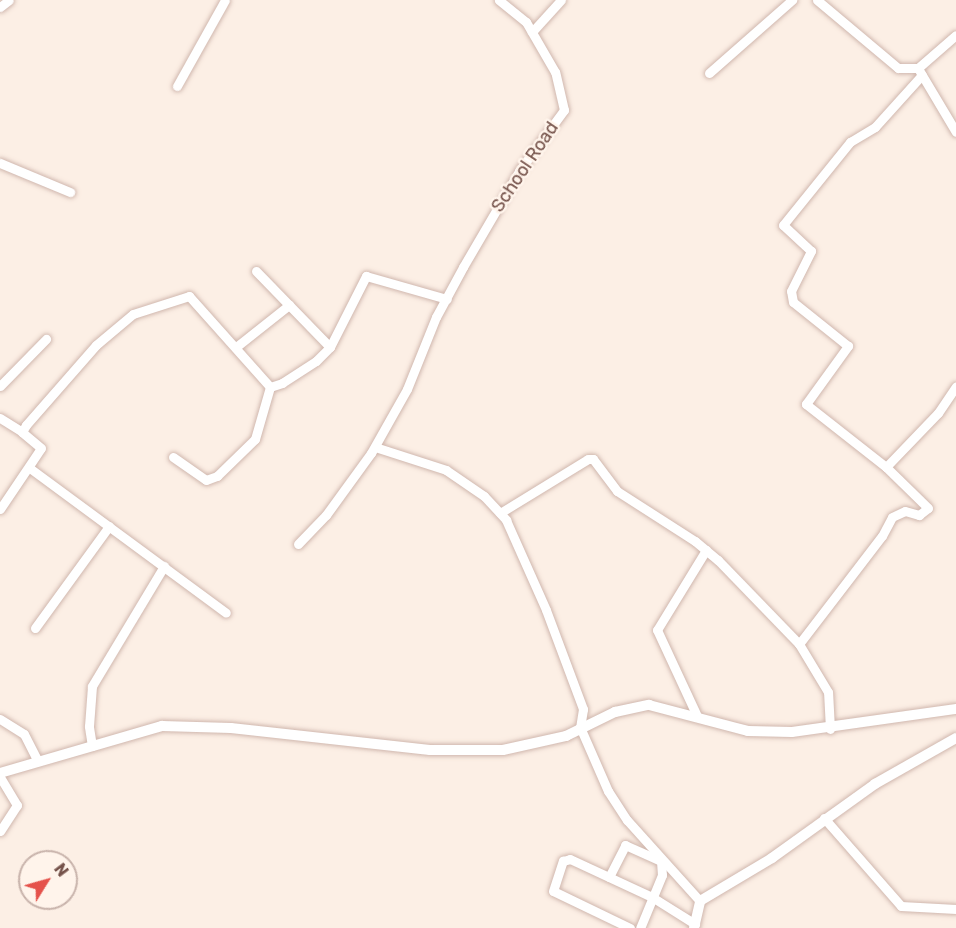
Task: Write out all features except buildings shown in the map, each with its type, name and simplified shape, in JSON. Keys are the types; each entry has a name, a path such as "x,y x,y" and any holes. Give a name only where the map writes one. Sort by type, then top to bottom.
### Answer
{"street":[{"path":"0,7 9,0"},
{"path":"177,86 225,0"},
{"name":"School Road","path":"298,544 326,515 375,447 407,390 447,299 519,171 564,110 555,72 532,32 526,22 499,0"},
{"path":"532,32 561,0"},
{"path":"709,73 792,0"},
{"path":"817,0 898,68 920,71"},
{"path":"799,644 882,536 892,517 905,511 926,513 927,506 886,466 806,404 848,346 793,302 791,291 811,251 783,225 850,142 875,127 920,71 956,35"},
{"path":"920,71 956,132"},
{"path":"0,163 70,192"},
{"path":"256,271 330,346"},
{"path":"270,387 282,383 316,361 330,346 366,276 447,299"},
{"path":"22,432 84,358 133,314 189,296 270,387"},
{"path":"236,347 289,305"},
{"path":"0,386 46,339"},
{"path":"886,466 938,413 956,386"},
{"path":"173,457 206,480 217,476 255,439 270,387"},
{"path":"0,418 41,448 31,469 0,509"},
{"path":"375,447 446,470 484,496 507,520 546,610 583,709 580,727 617,807 700,901"},
{"path":"500,513 591,458 617,491 706,550 799,644 828,692 830,729"},
{"path":"31,469 226,613"},
{"path":"36,628 109,526"},
{"path":"697,716 657,630 706,550"},
{"path":"92,746 89,726 92,686 164,566"},
{"path":"0,831 17,805 0,775 37,760 162,726 194,726 430,750 503,750 538,744 615,712 649,705 748,731 830,729 956,709"},
{"path":"0,719 24,734 37,760"},
{"path":"630,928 555,893 551,887 566,859 652,897 694,926 700,901 764,863 824,818 956,738"},
{"path":"824,818 902,906 914,909 956,909"},
{"path":"609,877 623,847 629,845 661,861 662,875 640,928"}]}
